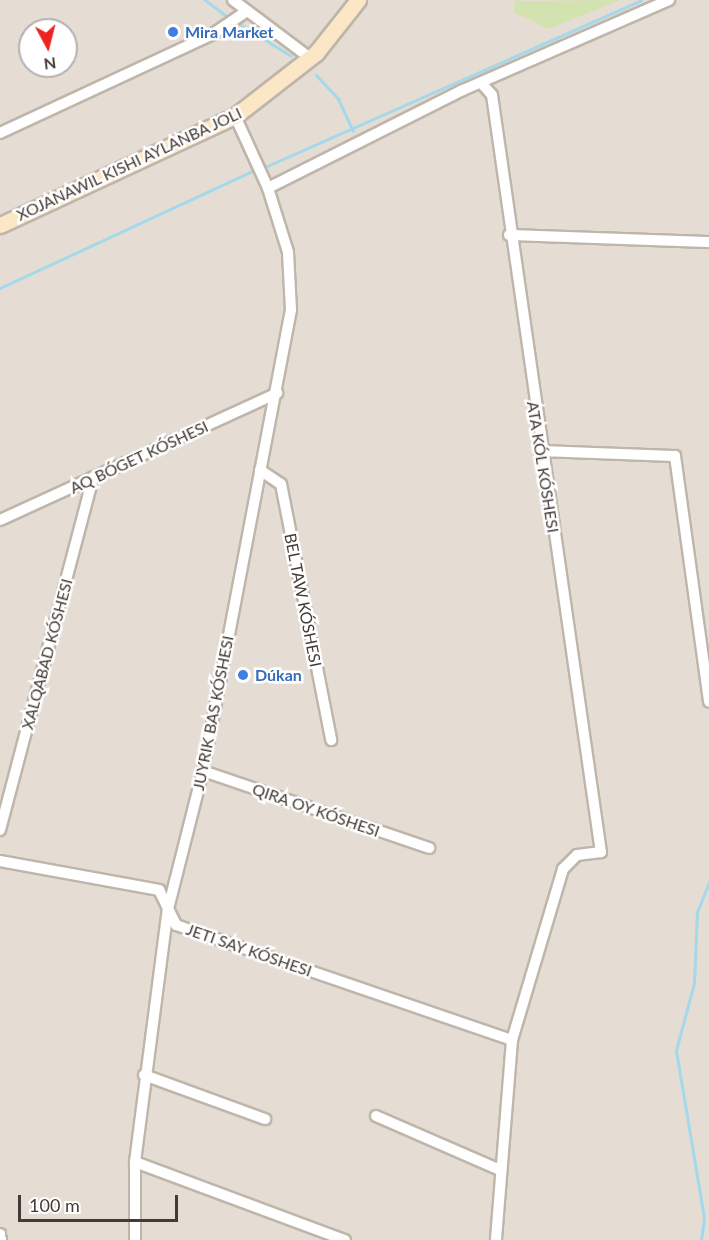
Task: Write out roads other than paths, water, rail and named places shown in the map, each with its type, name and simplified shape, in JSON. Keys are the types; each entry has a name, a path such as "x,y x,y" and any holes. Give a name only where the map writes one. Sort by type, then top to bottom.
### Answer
{"main road":[{"path":"0,225 235,116 310,58 358,0"}],"street":[{"path":"233,0 310,58"},
{"path":"268,188 463,90 483,85 669,0"},
{"path":"0,133 213,34 247,11"},
{"name":"ATA KÓL KÓSHESI","path":"483,85 492,95 540,451 601,852 577,855 563,869 512,1040"},
{"name":"JUYRIK BAS KÓSHESI","path":"135,1240 135,1162 144,1076 168,909 203,771 260,470 277,393 291,310 288,252 268,188 235,116"},
{"path":"509,234 709,242"},
{"name":"AQ BÓGET KÓSHESI","path":"0,520 277,393"},
{"path":"540,451 675,456 709,702"},
{"name":"BEL TAW KÓSHESI","path":"260,470 281,484 331,740"},
{"name":"XALQABAD KÓSHESI","path":"0,831 93,477"},
{"path":"203,771 429,848"},
{"name":"JETI SAY KÓSHESI","path":"0,861 159,890 176,925 512,1040"},
{"path":"496,1240 512,1040"},
{"path":"144,1076 266,1119"},
{"path":"376,1116 500,1170"},
{"path":"135,1162 345,1240"},
{"path":"0,1234 0,1240"}],"waterway":[{"path":"205,0 226,16"},
{"path":"267,166 641,0"},
{"path":"238,23 291,56"},
{"path":"316,75 338,99 353,131"},
{"path":"0,288 250,172"},
{"path":"701,1240 704,1218 676,1050 694,983 697,912 709,882"}],"place":[{"name":"Mira Market","path":"173,32"},
{"name":"Dúkan","path":"243,675"}]}
